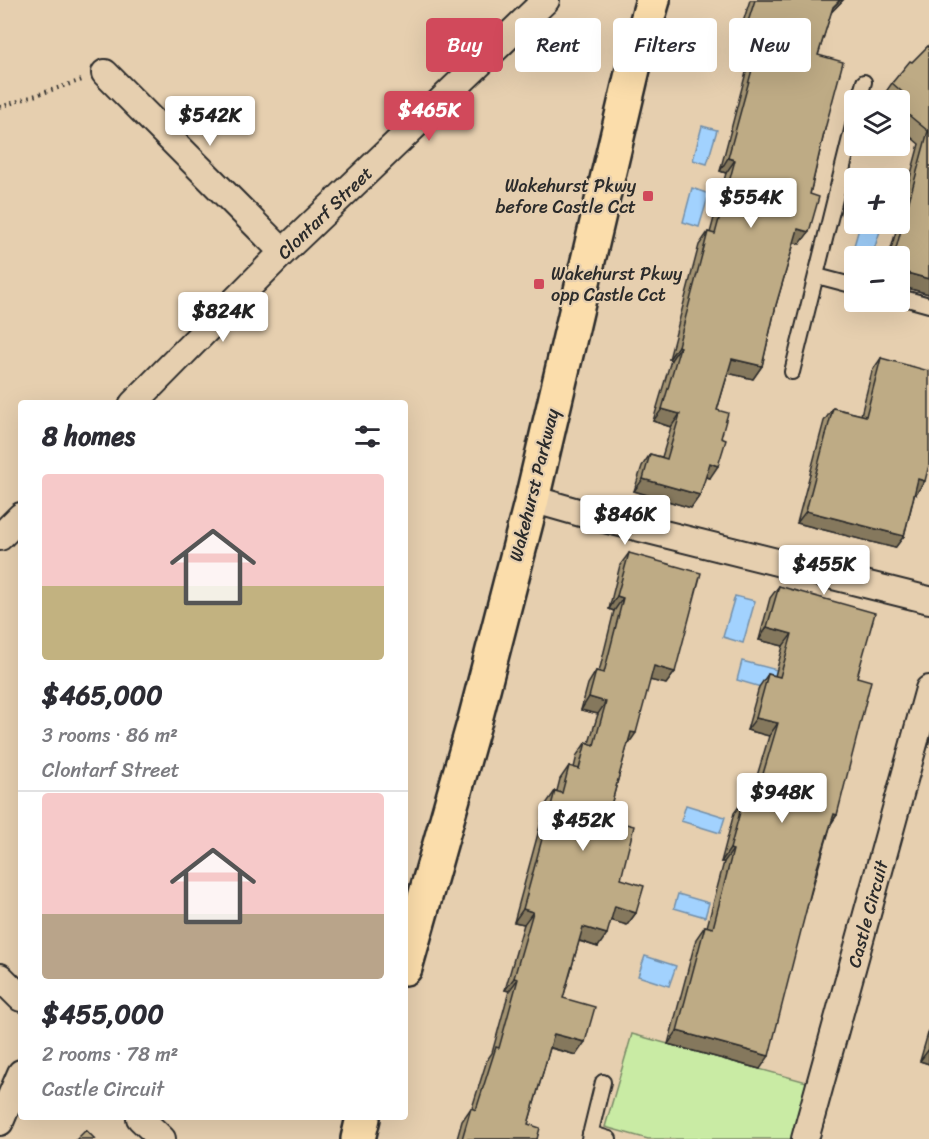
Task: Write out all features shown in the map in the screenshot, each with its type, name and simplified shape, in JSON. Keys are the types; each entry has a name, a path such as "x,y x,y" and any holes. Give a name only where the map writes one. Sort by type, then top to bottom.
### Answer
{"main road":[{"name":"Wakehurst Parkway","path":"408,957 475,720 532,499 633,69 653,0"},
{"path":"358,1139 363,1120"}],"street":[{"name":"Clontarf Street","path":"137,400 283,252 546,0"},
{"path":"105,73 283,252"},
{"path":"532,499 929,600"},
{"path":"0,537 18,519"},
{"name":"Castle Circuit","path":"805,1139 929,689"},
{"path":"0,978 18,995"},
{"path":"0,1122 18,1080"},
{"path":"142,1120 162,1139"}],"lane":[{"path":"862,90 864,82"},
{"path":"792,372 846,156"},
{"path":"817,276 844,283"},
{"path":"910,299 929,304"},
{"path":"603,1082 590,1136 609,1139"}],"path":[{"path":"0,107 105,73"}],"green space":[{"path":"632,1034 821,1086 804,1139 648,1139 605,1127"}],"water":[{"path":"702,126 717,130 707,164 693,160"},
{"path":"692,188 709,194 699,227 683,222"},
{"path":"857,234 879,234 875,246 854,246"},
{"path":"735,596 755,601 743,643 723,637"},
{"path":"742,661 777,670 771,690 737,680"},
{"path":"686,805 725,817 720,833 681,821"},
{"path":"678,894 709,903 705,917 674,908"},
{"path":"645,956 676,966 669,986 638,976"}],"building":[{"path":"755,0 840,0 833,7 818,55 843,62 810,194 819,197 809,232 798,229 776,305 762,366 732,359 717,410 728,413 721,438 726,440 718,466 710,463 700,495 643,479 650,454 667,459 680,414 662,409 680,347 678,346 708,232 715,234 735,160 728,158 751,72 811,72 811,18 749,18"},
{"path":"929,45 929,279 910,274 910,246 897,246 900,234 910,234 910,197 928,131 910,116 910,90 900,90 892,83 910,61 912,62"},
{"path":"881,358 929,371 929,465 925,481 918,479 904,536 806,511 833,408 866,416"},
{"path":"629,553 701,573 675,672 654,666 636,733 631,732 611,805 617,807 614,821 634,826 621,879 644,886 636,913 615,906 607,934 583,927 563,998 595,1007 585,1042 554,1034 528,1124 540,1128 537,1139 462,1139 471,1108 476,1110 496,1047 499,1048 518,979 514,978 533,912 523,909 555,791 562,793 569,766 579,769 586,742 594,745 606,702 589,697 596,671 604,673 623,598 617,596"},
{"path":"779,586 875,613 857,677 871,681 837,815 834,814 817,868 769,1056 677,1031 705,926 713,928 743,801 761,805 763,774 778,723 756,718 768,674 780,677 792,634 767,627"},
{"path":"86,1130 95,1139 77,1139"}],"place":[{"name":"Wakehurst Pkwy before Castle Cct","path":"648,196"},
{"name":"Wakehurst Pkwy opp Castle Cct","path":"539,284"}]}
